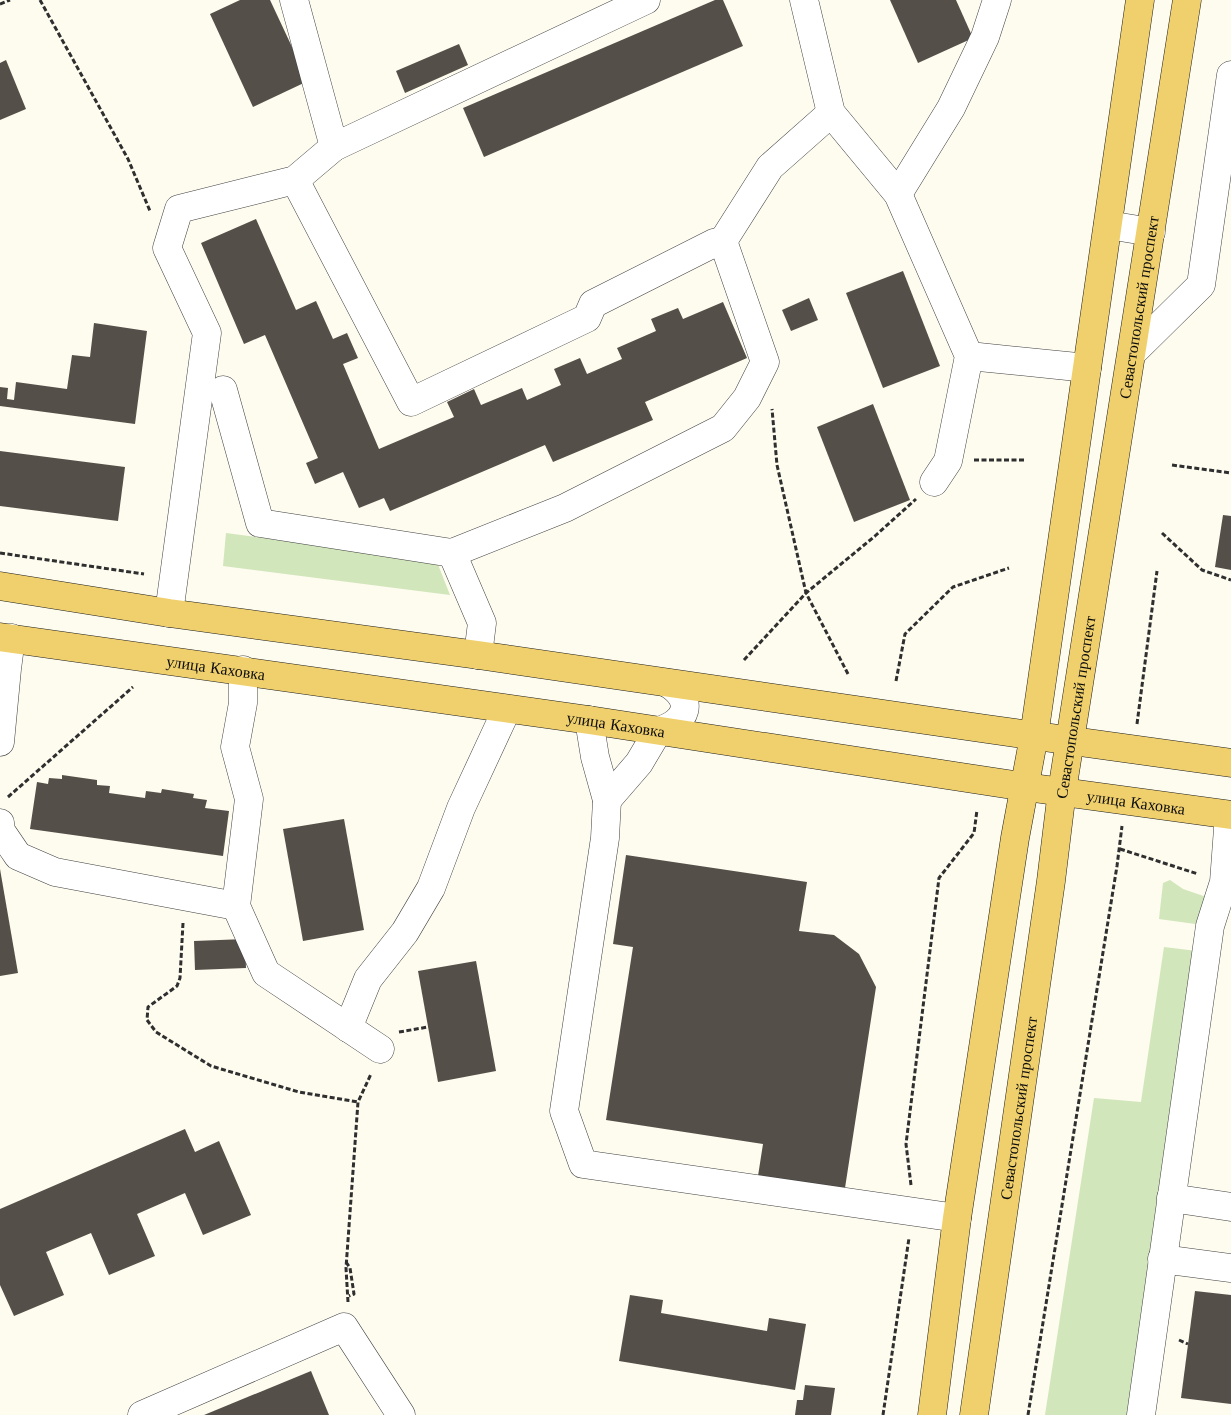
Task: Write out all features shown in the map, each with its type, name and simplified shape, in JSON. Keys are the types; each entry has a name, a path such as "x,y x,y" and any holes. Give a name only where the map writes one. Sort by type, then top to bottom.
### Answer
{"main road":[{"path":"932,1415 957,1218 1015,838 1034,736 1140,0"},
{"name":"Севастопольский проспект","path":"974,1415 1050,891 1062,791 1187,0"},
{"path":"0,586 169,613 478,655 1231,763"},
{"name":"улица Каховка","path":"6,638 589,720 1026,787 1230,815"}],"lane":[{"path":"294,0 334,147"},
{"path":"169,613 207,333 167,248 178,209 295,180 334,147 646,0"},
{"path":"804,0 831,113 898,194 970,356 941,471"},
{"path":"898,194 951,108 985,36 997,0"},
{"path":"1132,352 1200,285 1231,75"},
{"path":"295,180 411,402 587,318 593,304 714,243 723,241 770,167 831,113"},
{"path":"1108,225 1151,232"},
{"path":"223,390 260,523 452,553 565,508 723,428 747,398 765,362 723,241"},
{"path":"970,356 1087,368"},
{"path":"452,553 482,622 478,655"},
{"path":"0,742 7,669 6,638"},
{"path":"243,670 243,703 234,747 250,799 236,906 266,973 348,1028 376,1060"},
{"path":"608,800 639,763 658,731 674,725 681,719 684,711 684,702 681,694 667,683"},
{"path":"348,1028 368,979 405,932 431,888 461,808 507,709"},
{"path":"589,720 595,757 608,800 605,838 564,1111 583,1164 957,1218"},
{"path":"4,810 1,831 18,856 55,872 236,906"},
{"path":"1141,1415 1211,921 1224,882 1230,815"},
{"path":"1171,1198 1231,1207"},
{"path":"1162,1259 1231,1268"},
{"path":"142,1415 344,1327 401,1415"}],"path":[{"path":"0,4 10,0"},
{"path":"40,0 128,159 167,248"},
{"path":"772,409 777,465 806,593 848,674"},
{"path":"744,660 806,593 876,536 941,471 1024,460"},
{"path":"1172,465 1231,473"},
{"path":"1162,533 1202,570 1231,580"},
{"path":"0,553 144,574"},
{"path":"896,681 904,634 954,587 1009,568"},
{"path":"1140,699 1157,571"},
{"path":"4,810 134,687"},
{"path":"882,1415 913,1212 906,1144 939,878 974,833 977,810"},
{"path":"1028,1415 1120,849 1224,882"},
{"path":"181,937 180,978 178,986 148,1007 147,1020 156,1032 211,1066 299,1092 358,1102"},
{"path":"346,1262 350,1268 354,1294 349,1296 346,1262 358,1102 376,1060"}],"green space":[{"path":"226,533 437,562 450,595 223,566"},
{"path":"1170,880 1183,889 1218,901 1210,926 1159,919 1163,883"},
{"path":"1164,947 1197,951 1130,1415 1045,1415 1094,1098 1141,1102"}],"building":[{"path":"240,0 270,0 308,81 253,107 210,14"},
{"path":"715,0 723,0 743,46 484,157 463,108"},
{"path":"890,0 956,0 973,38 918,63"},
{"path":"459,44 468,65 405,93 396,71"},
{"path":"6,60 26,109 0,120 0,63"},
{"path":"256,219 296,310 316,301 333,339 347,333 358,358 343,364 379,449 454,417 447,402 474,389 481,405 522,388 527,400 561,385 554,369 580,358 587,374 622,359 617,348 656,331 651,319 678,308 683,319 723,302 747,358 645,402 653,420 553,462 545,445 390,511 384,498 359,508 343,472 315,484 306,463 318,458 265,335 244,344 201,243"},
{"path":"903,271 940,366 883,388 846,293"},
{"path":"809,298 818,320 791,331 782,310"},
{"path":"94,323 147,331 135,424 0,406 0,387 8,388 7,399 14,400 16,382 67,389 72,355 90,357"},
{"path":"873,404 910,500 854,522 817,427"},
{"path":"0,451 125,467 118,521 0,506"},
{"path":"1223,515 1231,516 1231,570 1215,567"},
{"path":"62,775 97,780 97,785 110,786 109,793 145,798 146,791 161,793 162,789 194,794 193,798 207,800 205,808 229,811 223,856 30,829 37,782 48,784 49,778 62,779"},
{"path":"344,819 364,930 303,941 283,829"},
{"path":"626,855 807,882 799,931 834,935 859,954 876,987 845,1188 758,1176 763,1144 606,1120 633,947 613,944"},
{"path":"0,869 18,973 0,976"},
{"path":"245,939 246,968 195,970 194,941"},
{"path":"476,961 496,1071 438,1082 418,971"},
{"path":"185,1129 195,1152 219,1141 251,1215 203,1235 185,1193 137,1214 155,1256 109,1275 91,1233 46,1252 64,1295 14,1316 0,1285 0,1209"},
{"path":"1195,1291 1231,1295 1231,1404 1181,1398"},
{"path":"630,1295 663,1300 661,1313 767,1331 769,1318 806,1324 795,1390 619,1361"},
{"path":"311,1371 329,1415 204,1415"},
{"path":"805,1385 835,1388 831,1415 795,1415 797,1400 803,1400"}]}
